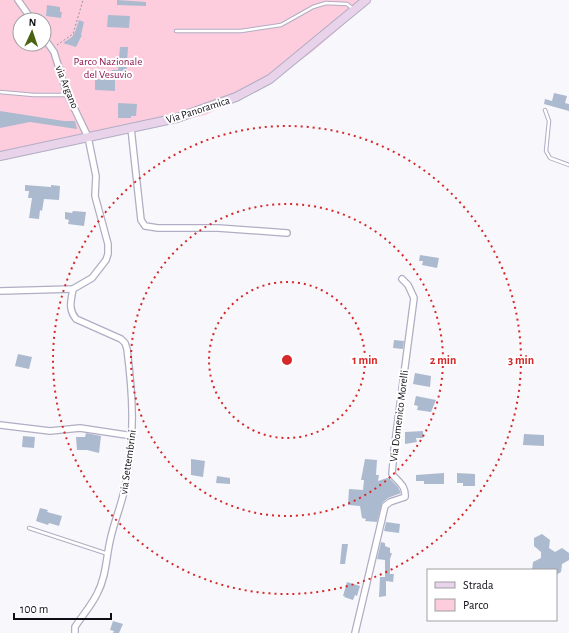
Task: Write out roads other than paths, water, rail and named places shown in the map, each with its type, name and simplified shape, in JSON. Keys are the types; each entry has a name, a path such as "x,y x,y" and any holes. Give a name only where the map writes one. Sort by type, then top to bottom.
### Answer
{"street":[{"path":"18,0 26,12"},
{"name":"Via Panoramica","path":"0,156 177,118 236,97 270,79 366,0"},
{"name":"via Argano","path":"52,49 68,95 88,137"},
{"path":"131,128 141,220 145,226 158,228 218,228 287,233"},
{"path":"0,290 73,289 92,278 106,260 108,254 108,244 95,196 96,176 88,137"},
{"name":"Via Domenico Morelli","path":"355,633 385,506 390,502 405,496 406,490 392,474 414,298 408,285 402,279"},
{"name":"via Settembrini","path":"73,289 70,306 71,313 76,319 125,342 132,394 133,436 127,481 110,541 106,569 97,594 75,627 75,633"},
{"path":"0,425 50,431 80,428 133,436"}],"lane":[{"path":"176,31 242,30 281,25 313,7 326,3 347,4 355,10"},
{"path":"0,92 34,95 68,95"},
{"path":"544,110 549,121 546,151 550,158 569,165"},
{"path":"29,528 109,554"}],"park label":[{"name":"Parco Nazionale del Vesuvio","path":"108,67"}]}
